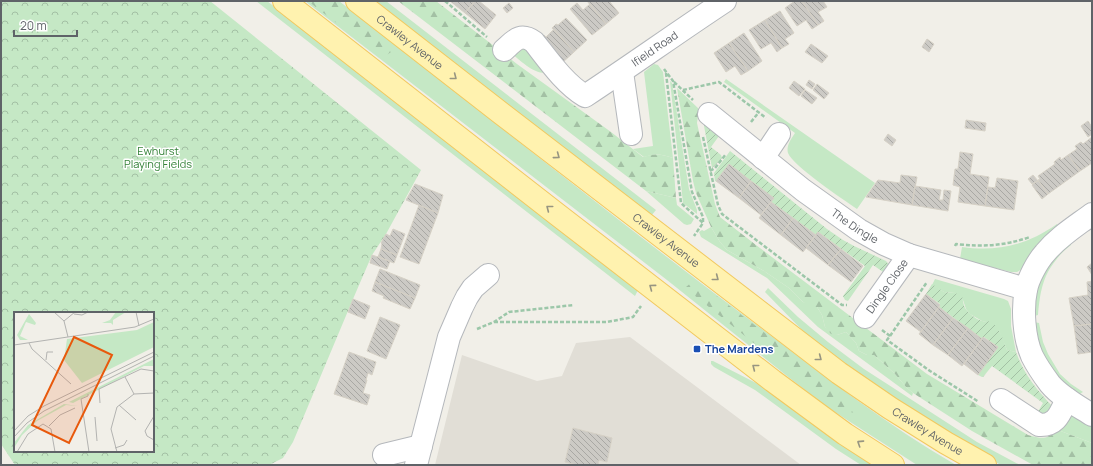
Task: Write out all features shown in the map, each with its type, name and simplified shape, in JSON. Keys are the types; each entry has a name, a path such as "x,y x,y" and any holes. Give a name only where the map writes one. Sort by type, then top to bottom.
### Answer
{"main road":[{"path":"284,1 773,381 846,434 893,465"},
{"name":"Crawley Avenue","path":"357,1 839,373 890,408 946,443 985,465"}],"street":[{"name":"Ifield Road","path":"504,50 518,38 529,38 567,82 584,96 622,72 725,1"},
{"path":"622,72 632,134"},
{"name":"The Dingle","path":"707,112 803,190 859,230 884,244 909,254 1026,289"},
{"path":"763,158 779,134"},
{"path":"1092,214 1058,240 1045,253 1035,268 1026,289 1024,304 1026,335 1032,355 1040,370 1051,385 1067,399 1092,414"},
{"name":"Dingle Close","path":"865,317 909,254"},
{"path":"384,455 419,456 449,337 467,297 473,288 488,275"},
{"path":"1001,400 1039,425 1045,426 1056,420 1067,399"}],"path":[{"path":"703,223 681,203 666,72 673,81 707,112 700,118 700,124 718,205 722,214 842,305 848,305 865,317 890,336 887,340 930,371 994,410 1001,400"},
{"path":"673,81 692,192 704,217 703,223 695,235"},
{"path":"683,90 719,82 777,125 779,134"},
{"path":"449,337 480,328 494,322 509,312 574,306"},
{"path":"494,322 607,322 633,317 641,306"}],"shaded area":[{"path":"630,337 801,465 435,465 462,355 537,381 562,376 576,343"}],"green space":[{"name":"Ewhurst Playing Fields","path":"1,1 210,1 421,170 386,234 372,255 293,442 283,458 269,465 15,465 1,444"},
{"path":"256,1 267,1 474,161 638,290 635,296"},
{"path":"305,1 339,1 646,241 800,358 902,432 956,465 917,465 827,407 667,280"},
{"path":"308,1 335,1 389,43 391,52 387,55 378,55"},
{"path":"374,1 386,1 656,210 651,216"},
{"path":"398,1 436,1 517,64 643,157 658,154 673,158 676,198 646,191"},
{"path":"525,47 545,73 535,71 510,52"},
{"path":"654,64 658,65 663,72 673,158 658,154 644,157 633,149 653,146 644,72"},
{"path":"726,79 875,183 857,209 799,166 788,153 789,143 795,133 724,82"},
{"path":"670,81 672,83 689,189 697,210 697,214 683,203"},
{"path":"677,88 699,109 697,123 715,204 720,217 927,374 1028,435 1044,438 1050,436 1058,430 1092,443 1092,465 1033,465 972,431 913,393 874,355 867,355 859,351 856,343 846,332 837,335 831,334 825,327 822,315 817,307 811,307 803,302 789,288 764,271 727,250 711,227 696,193"},
{"path":"705,123 719,136 711,147 721,155 722,158 712,168 704,126"},
{"path":"730,151 827,229 854,246 886,261 890,266 886,274 873,265 848,301 845,300 843,296 865,266 818,232 816,235 771,202 715,181 714,173"},
{"path":"646,191 676,198 677,205 694,219 691,224 684,224"},
{"path":"1057,224 1058,228 1022,269 1017,272 1011,272 960,259 962,247 988,248 1012,245 1035,237"},
{"path":"711,227 727,250 764,271 789,288 803,302 817,307 822,315 825,327 837,335 846,332 856,343 859,351 867,355 874,355 913,393 912,396 818,327 767,278 701,237 699,232"},
{"path":"1070,240 1071,245 1051,266 1041,293 1038,315 1034,316 1037,291 1041,279 1052,260"},
{"path":"935,279 1008,301 1011,309 1011,326 1016,352 1007,350 999,331 987,322 982,321 970,314 966,309 963,300 955,293 944,292 932,285"},
{"path":"697,281 847,396 855,406 855,413 836,409 689,291 686,287 692,282"},
{"path":"932,284 944,292 955,293 962,296 963,304 970,313 979,320 987,322 990,321 996,327 1001,334 1007,350 1016,352 1023,368 1032,382 1054,408 1049,416 1036,415 1043,403 992,366 983,377 978,375 998,347 984,337 982,339 939,307 940,304 926,294"},
{"path":"768,288 798,317 864,369 977,442 1020,465 1001,465 973,450 922,418 825,350 803,331 765,292"},
{"path":"1034,322 1039,323 1043,342 1048,354 1060,374 1083,392 1078,395 1060,379 1049,366 1038,344"},
{"path":"711,361 760,385 841,444 873,465 861,465 836,449 755,390 714,367 711,364"},
{"path":"1071,414 1092,424 1092,443 1058,430"}],"building":[{"path":"450,1 475,1 465,13"},
{"path":"475,1 479,1 496,15 485,29 465,13"},
{"path":"587,1 609,1 619,13 606,24"},
{"path":"795,1 802,1 818,25 812,29 806,20 797,26 785,8"},
{"path":"802,1 823,1 827,7 818,12 824,21 818,25"},
{"path":"509,3 513,8 507,13 503,8"},
{"path":"577,3 583,10 590,4 606,24 592,35 570,9"},
{"path":"780,11 794,33 785,39 789,44 782,48 765,20"},
{"path":"566,18 587,40 574,52 552,28"},
{"path":"765,20 782,48 777,52 771,43 761,49 749,30"},
{"path":"554,29 574,52 562,63 540,39 544,35 546,37"},
{"path":"744,33 762,61 748,71 729,43"},
{"path":"927,39 934,44 929,52 922,47"},
{"path":"729,43 748,71 741,75 735,66 726,72 714,53"},
{"path":"811,44 828,56 822,63 805,52"},
{"path":"809,80 815,84 812,89 806,85"},
{"path":"794,81 805,89 799,96 789,88"},
{"path":"817,84 829,93 824,99 813,90"},
{"path":"805,90 817,98 812,104 801,96"},
{"path":"966,120 986,123 985,131 965,128"},
{"path":"1088,121 1092,127 1092,134 1088,137 1081,126"},
{"path":"888,134 896,140 892,146 884,140"},
{"path":"1092,137 1092,163 1080,171 1068,155 1077,149 1075,146 1081,142 1083,144"},
{"path":"960,152 973,154 970,174 989,177 985,206 958,202 960,187 953,185 955,169 958,169"},
{"path":"1068,155 1080,171 1048,194 1038,180 1040,179 1038,176 1055,164 1054,162 1060,157 1061,160"},
{"path":"729,164 751,181 739,198 716,181"},
{"path":"901,175 917,177 912,205 866,197 878,180 900,183"},
{"path":"1033,175 1038,181 1032,184 1028,179"},
{"path":"997,178 1018,181 1014,210 985,206 988,187 995,188"},
{"path":"1038,180 1048,194 1042,199 1032,185"},
{"path":"751,181 774,198 761,215 739,198"},
{"path":"415,184 443,195 438,213 406,200"},
{"path":"915,186 941,190 939,200 943,200 944,190 951,191 948,211 912,205"},
{"path":"771,202 793,218 781,235 759,218"},
{"path":"419,205 438,213 419,264 400,257"},
{"path":"793,218 816,235 803,252 781,235"},
{"path":"393,229 405,234 397,255 381,249 381,243 386,234 390,236"},
{"path":"818,232 841,249 828,265 806,248"},
{"path":"381,249 397,255 394,263 378,257"},
{"path":"841,249 863,266 851,282 828,265"},
{"path":"372,255 390,261 387,269 370,263"},
{"path":"1092,263 1092,275 1087,267"},
{"path":"380,269 420,285 415,298 375,282"},
{"path":"1092,281 1092,324 1074,326 1069,298 1088,295 1087,282"},
{"path":"375,282 415,298 410,309 383,298 384,296 372,291"},
{"path":"926,294 940,305 921,332 906,321"},
{"path":"353,299 370,306 365,319 348,312"},
{"path":"939,307 953,318 933,345 919,334"},
{"path":"380,317 400,325 386,359 367,351"},
{"path":"953,318 968,328 948,355 933,345"},
{"path":"1092,324 1092,352 1078,354 1074,326"},
{"path":"968,328 982,339 962,366 948,355"},
{"path":"983,337 998,347 978,375 964,364"},
{"path":"349,352 376,362 372,375 368,373 363,393 370,395 367,405 334,394"},
{"path":"573,428 612,438 607,462 599,460 598,465 578,465 565,462"}],"place":[{"name":"The Mardens","path":"697,349"}]}
